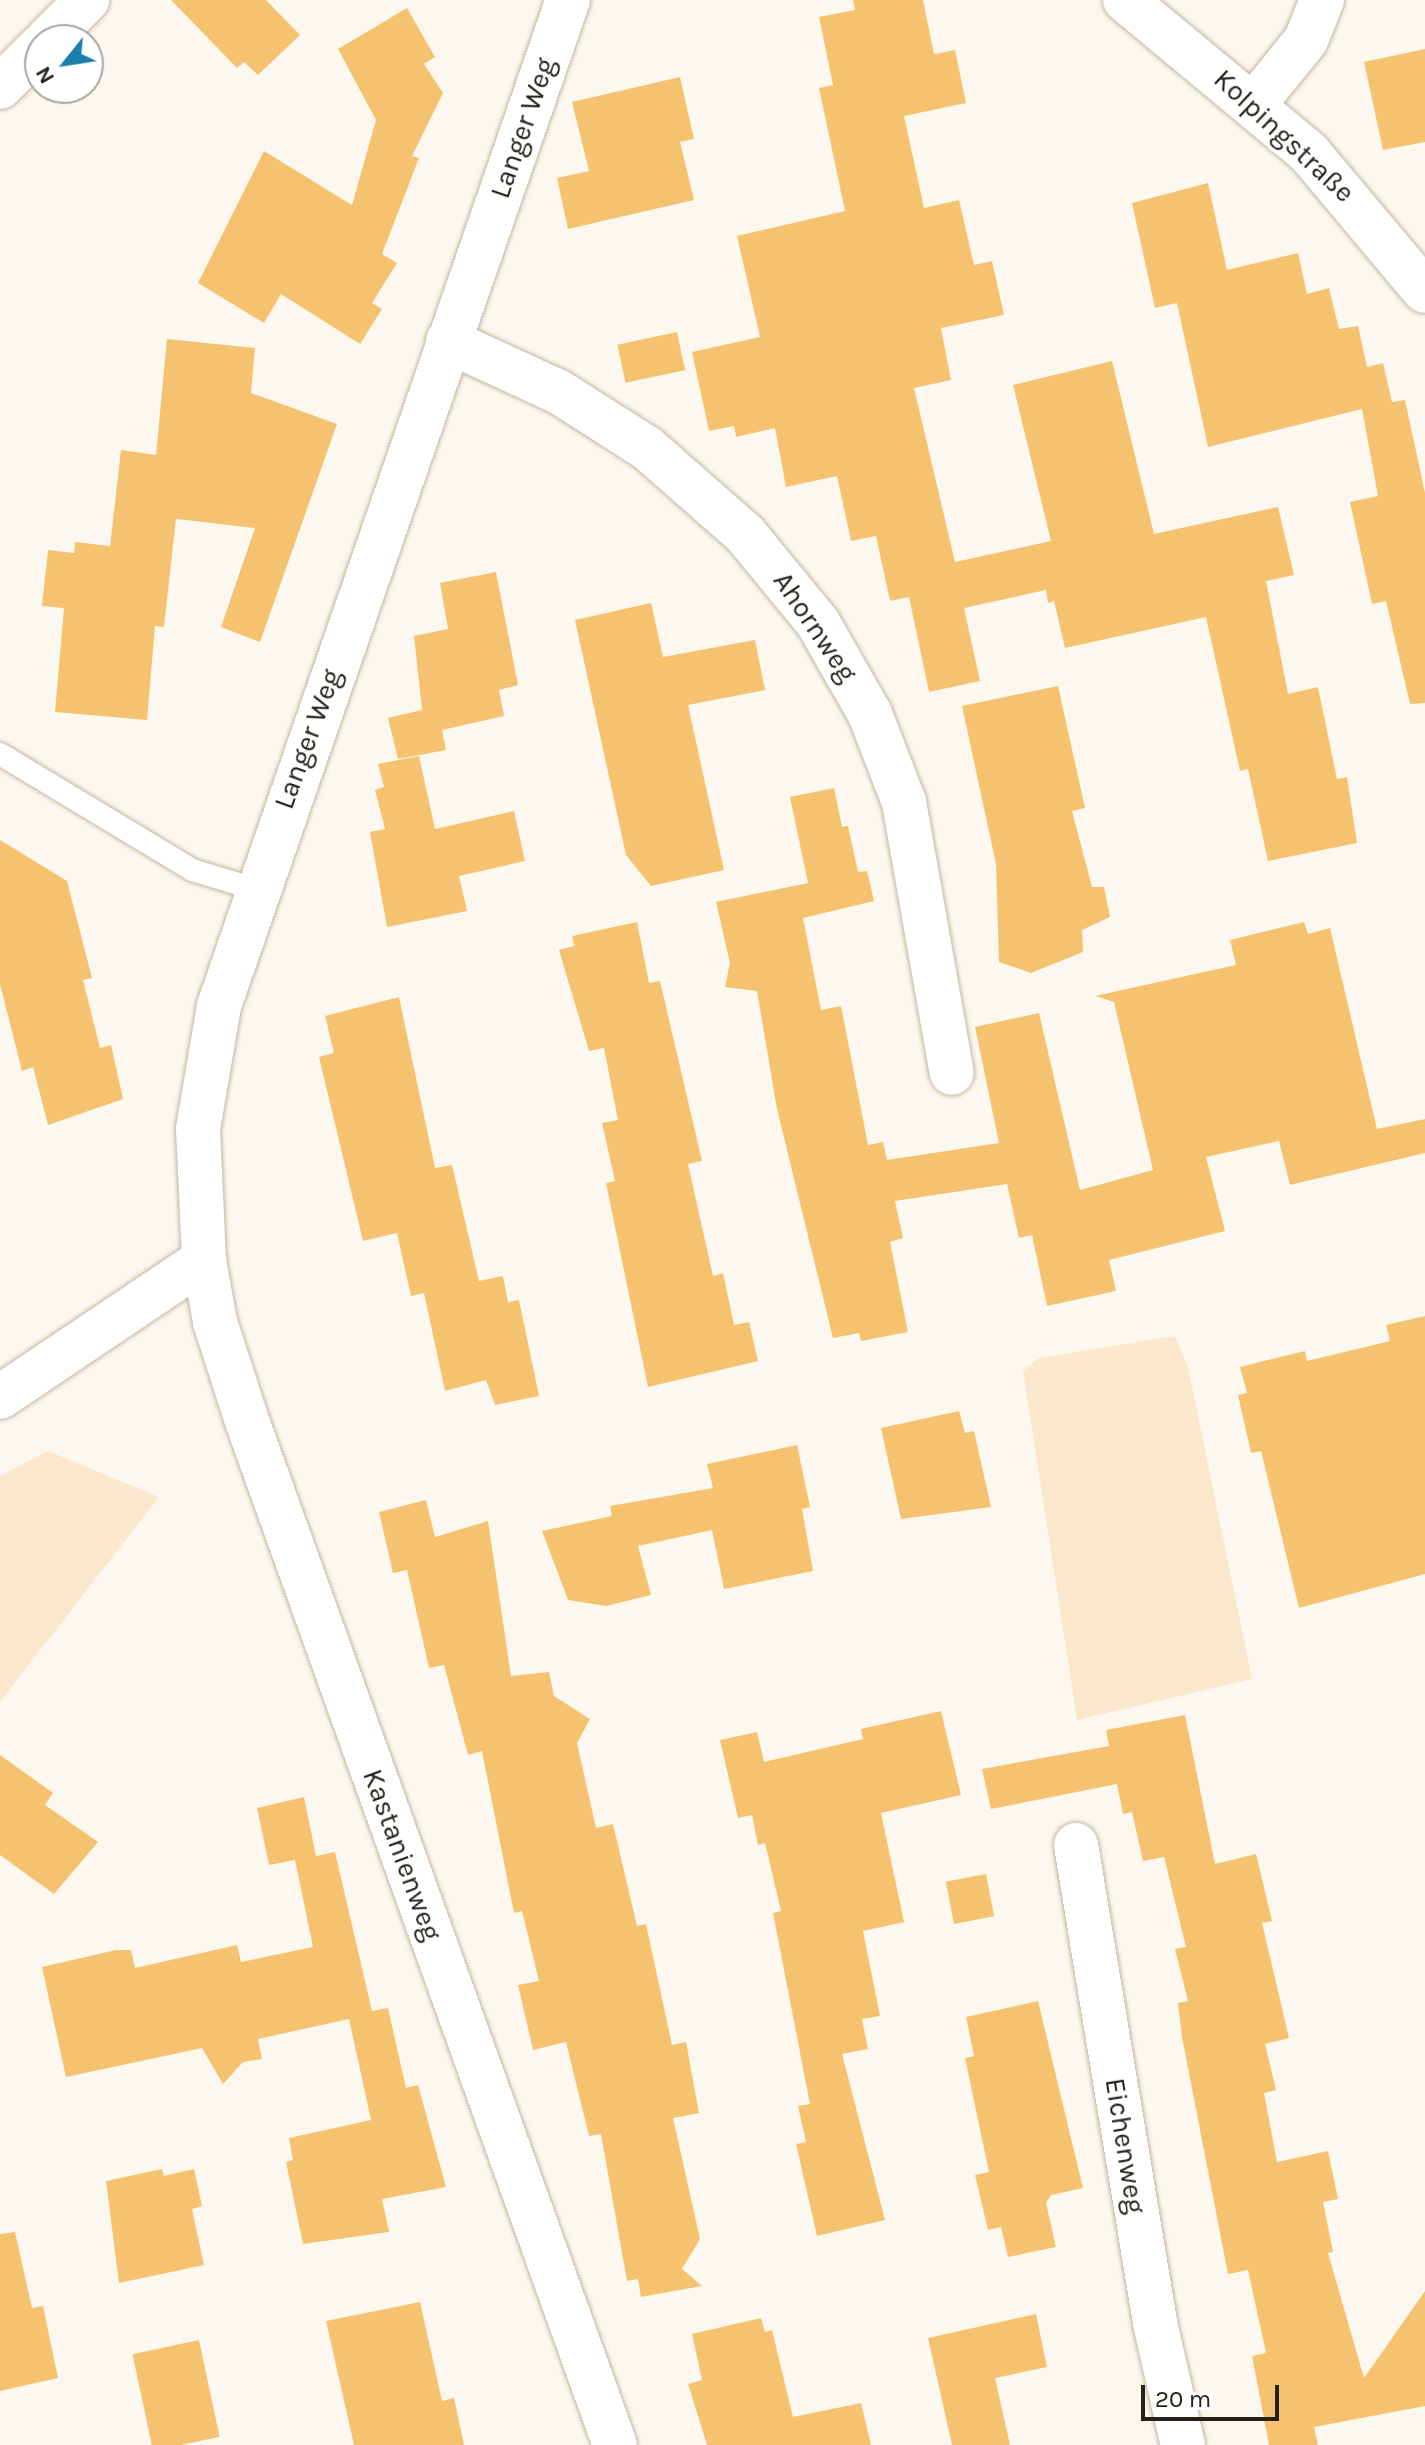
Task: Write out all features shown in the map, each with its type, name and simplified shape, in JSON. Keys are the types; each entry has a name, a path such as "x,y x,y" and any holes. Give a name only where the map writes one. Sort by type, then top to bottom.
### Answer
{"street":[{"path":"63,24 87,0"},
{"name":"Langer Weg","path":"204,1260 197,1177 202,1088 219,1006 255,889 568,0"},
{"name":"Kolpingstraße","path":"1125,0 1255,103 1349,195 1425,291"},
{"path":"1255,103 1306,40 1322,0"},
{"path":"0,87 24,63"},
{"name":"Ahornweg","path":"448,341 559,392 647,448 745,534 818,623 863,700 904,802 952,1073"},
{"path":"0,1397 204,1260"},
{"name":"Kastanienweg","path":"204,1260 215,1322 246,1418 615,2445"},
{"name":"Eichenweg","path":"1076,1845 1150,2296 1183,2445"}],"lane":[{"path":"0,754 192,870 255,889"}],"shaded area":[{"path":"1175,1336 1188,1367 1252,1679 1077,1720 1023,1371 1039,1358"},
{"path":"48,1451 159,1497 0,1702 0,1476"}],"building":[{"path":"171,0 266,0 300,35 258,75 244,62 237,68"},
{"path":"853,0 923,0 934,54 955,50 966,103 904,116 924,208 959,200 974,265 992,261 1004,315 941,328 951,380 914,388 955,562 1051,541 1013,385 1112,361 1154,534 1278,507 1294,575 1266,581 1288,694 1318,687 1337,779 1347,777 1357,843 1268,861 1248,769 1240,771 1206,617 1065,648 1054,601 1048,603 1046,590 964,608 980,681 929,692 909,597 890,601 876,536 851,541 837,476 786,487 775,428 736,437 734,426 709,431 692,352 760,337 737,236 845,211 819,88 833,85 819,17 855,10"},
{"path":"407,8 435,57 424,64 443,93 412,156 419,158 382,254 397,263 372,303 382,309 360,344 281,294 264,323 198,283 264,151 352,205 376,120 338,49"},
{"path":"1425,49 1425,142 1383,150 1364,62"},
{"path":"680,77 694,139 680,142 694,200 568,229 557,178 589,171 572,102"},
{"path":"1208,183 1227,270 1298,253 1307,294 1329,288 1339,329 1358,326 1367,367 1383,363 1392,402 1405,400 1425,493 1425,703 1410,704 1386,601 1372,604 1350,502 1378,496 1362,409 1208,447 1177,303 1155,308 1132,203"},
{"path":"677,332 685,370 625,383 617,345"},
{"path":"167,339 255,348 251,393 337,424 260,642 221,627 255,528 176,519 164,627 155,626 147,720 55,712 64,608 42,606 48,550 74,553 75,542 110,546 121,450 156,455"},
{"path":"496,572 518,685 499,690 504,716 442,730 446,750 398,759 388,718 422,710 414,636 448,629 440,583"},
{"path":"651,603 663,657 755,640 765,690 688,705 724,870 651,886 626,855 575,620"},
{"path":"1058,686 1085,808 1072,811 1092,887 1104,887 1110,917 1082,930 1083,952 1031,973 999,962 996,864 962,706"},
{"path":"419,756 435,829 514,811 525,861 459,876 467,911 387,927 370,832 385,829 375,790 384,787 378,764"},
{"path":"834,788 842,827 848,826 858,872 867,871 874,901 803,918 821,1010 841,1006 868,1145 883,1142 887,1160 999,1143 975,1027 1039,1013 1080,1190 1153,1170 1114,1002 1095,996 1236,965 1230,940 1304,922 1308,934 1330,928 1377,1129 1425,1119 1425,1153 1290,1185 1279,1141 1206,1157 1225,1231 1109,1260 1116,1291 1047,1306 1032,1235 1019,1238 1007,1184 895,1201 903,1238 890,1242 908,1332 861,1341 859,1333 833,1338 777,1109 757,991 725,987 730,963 716,902 808,883 790,797"},
{"path":"0,840 67,881 92,978 83,980 100,1048 111,1045 123,1099 48,1125 33,1067 22,1071 0,984"},
{"path":"637,922 649,983 660,981 702,1161 688,1164 713,1276 723,1273 734,1325 749,1322 758,1361 648,1387 606,1183 615,1181 602,1123 618,1120 604,1048 589,1051 559,950 574,946 572,936"},
{"path":"399,997 435,1168 452,1165 479,1281 503,1276 508,1302 519,1300 539,1396 495,1405 486,1380 445,1391 424,1293 411,1296 397,1233 363,1241 319,1057 334,1053 325,1016"},
{"path":"1425,1316 1425,1574 1299,1608 1261,1451 1251,1453 1238,1395 1247,1393 1240,1367 1305,1351 1307,1361 1390,1341 1386,1325"},
{"path":"959,1411 965,1433 974,1431 991,1507 901,1519 881,1428"},
{"path":"797,1445 810,1507 802,1509 813,1571 724,1589 712,1530 638,1546 651,1595 606,1606 568,1600 542,1531 612,1516 610,1506 713,1488 707,1464"},
{"path":"426,1500 435,1537 488,1521 511,1676 549,1672 554,1696 590,1719 577,1743 596,1828 613,1824 637,1926 646,1924 672,2045 686,2042 699,2113 673,2118 700,2239 682,2269 702,2286 641,2297 638,2279 627,2281 601,2134 589,2136 566,2042 533,2050 518,1985 539,1981 522,1911 514,1913 482,1751 468,1755 444,1665 429,1668 407,1570 393,1573 379,1512"},
{"path":"941,1711 961,1795 881,1813 904,1922 863,1931 880,2016 862,2019 868,2049 842,2054 885,2220 817,2236 796,2144 806,2142 798,2106 810,2104 773,1913 781,1911 765,1843 758,1845 752,1815 738,1818 720,1740 757,1732 764,1762 863,1739 861,1729"},
{"path":"1185,1715 1215,1864 1256,1854 1272,1921 1262,1923 1289,2038 1265,2044 1276,2090 1264,2093 1277,2162 1328,2151 1338,2199 1323,2202 1333,2252 1328,2253 1364,2378 1425,2291 1425,2406 1314,2427 1318,2445 1269,2445 1252,2356 1266,2353 1248,2270 1228,2274 1182,2037 1178,2003 1188,2001 1175,1949 1186,1947 1164,1857 1143,1861 1132,1812 1123,1814 1117,1784 991,1809 982,1769 1109,1746 1106,1730"},
{"path":"0,1755 53,1793 45,1805 98,1842 54,1894 0,1855"},
{"path":"304,1797 316,1856 335,1852 372,2011 388,2008 406,2088 418,2085 446,2187 382,2199 389,2232 303,2244 286,2162 293,2160 289,2138 371,2120 349,2019 258,2039 262,2059 243,2062 223,2084 202,2048 66,2077 42,1967 116,1950 131,1950 135,1968 237,1945 241,1962 313,1947 295,1860 269,1865 257,1808"},
{"path":"986,1874 994,1916 954,1924 946,1882"},
{"path":"1038,2001 1083,2188 1051,2195 1046,2203 1056,2247 1008,2257 1001,2227 988,2230 975,2175 989,2172 965,2058 974,2056 966,2017"},
{"path":"162,2169 164,2176 194,2169 202,2206 192,2209 204,2265 119,2283 106,2181"},
{"path":"15,2232 32,2308 43,2306 58,2378 0,2391 0,2234"},
{"path":"420,2302 442,2401 454,2398 464,2445 354,2445 326,2321"},
{"path":"1036,2314 1047,2367 995,2378 1010,2445 952,2445 928,2338"},
{"path":"761,2318 765,2332 772,2330 793,2417 861,2403 871,2445 707,2445 688,2384 702,2380 692,2334"},
{"path":"199,2340 220,2437 181,2445 152,2445 132,2354"}]}
